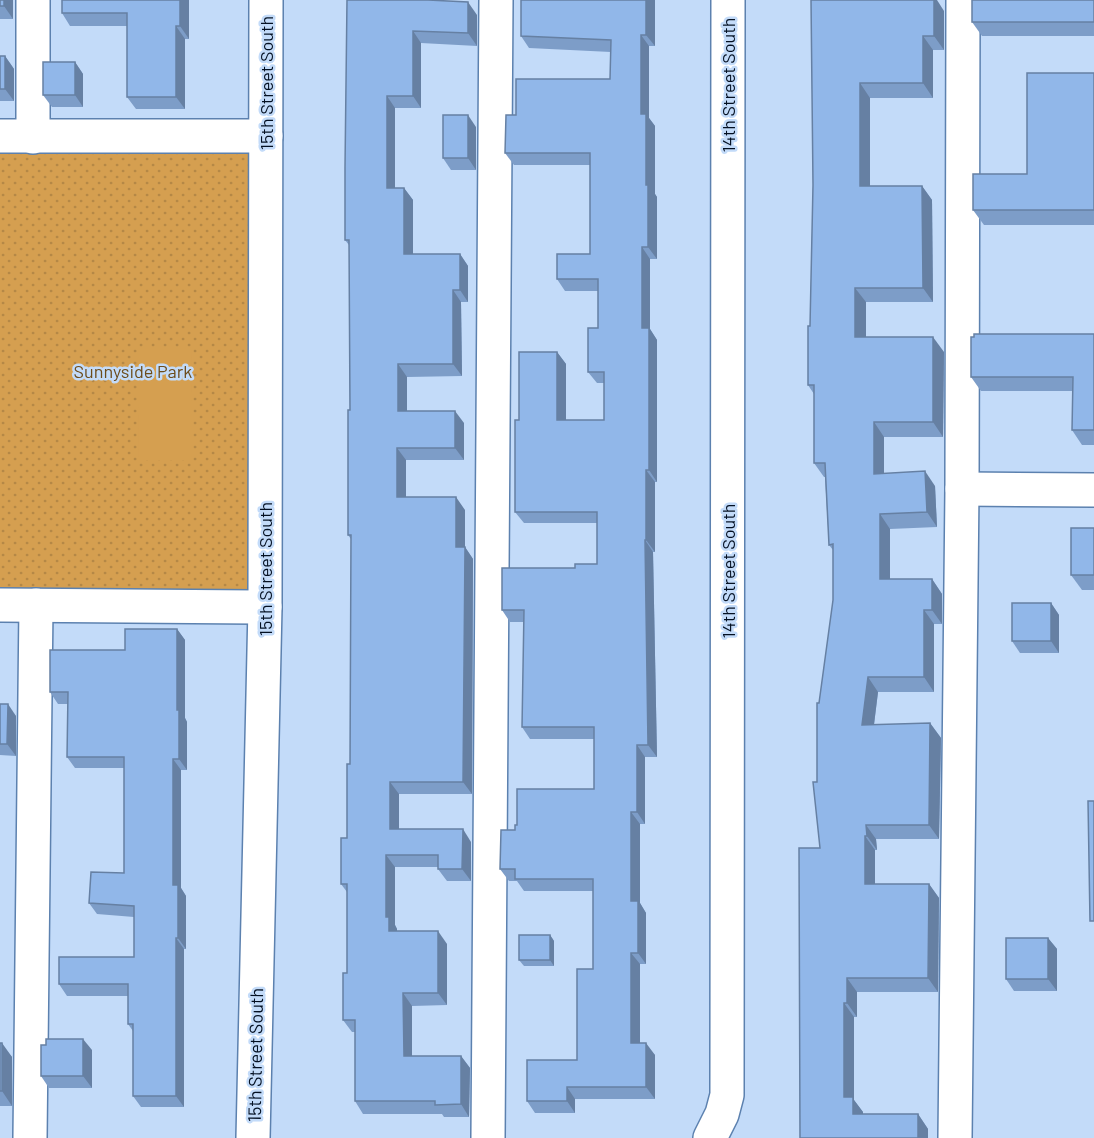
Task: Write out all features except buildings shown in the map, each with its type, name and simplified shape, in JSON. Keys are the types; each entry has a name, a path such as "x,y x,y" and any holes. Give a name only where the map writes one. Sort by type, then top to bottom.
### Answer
{"street":[{"path":"33,0 33,136"},
{"name":"15th Street South","path":"253,1138 265,607 266,0"},
{"path":"488,1138 496,0"},
{"name":"14th Street South","path":"710,1138 722,1114 727,1095 728,0"},
{"path":"955,1138 962,489 963,0"},
{"path":"0,136 266,136"},
{"path":"962,489 1094,490"},
{"path":"0,605 265,607"},
{"path":"30,1138 36,605"}],"green space":[{"name":"Sunnyside Park","path":"0,135 266,136 265,607 0,606"},
{"path":"139,347 192,347 191,460 138,460"}]}
